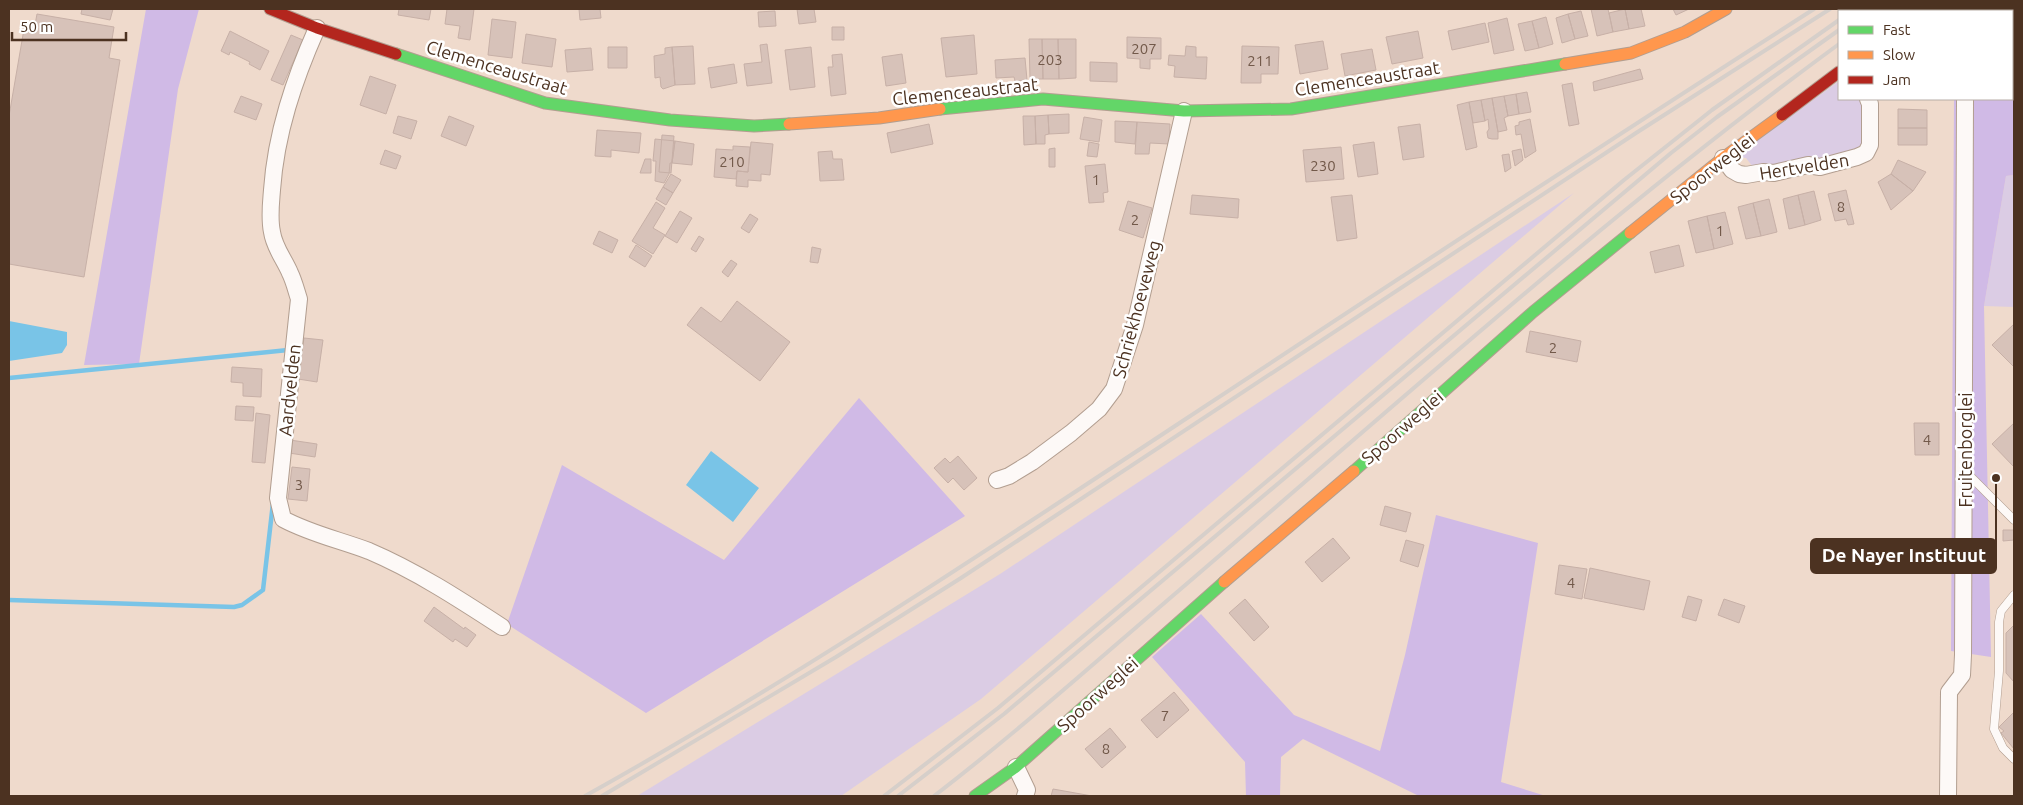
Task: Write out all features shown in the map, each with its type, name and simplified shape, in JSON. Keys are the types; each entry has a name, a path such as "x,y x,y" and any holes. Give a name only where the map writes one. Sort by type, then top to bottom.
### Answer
{"street":[{"name":"Clemenceaustraat","path":"270,9 316,28 545,103 670,120 754,126 785,126 879,118 972,105 1043,99 1184,110 1291,108 1631,53 1685,32 1726,9"},
{"name":"Aardvelden","path":"316,28 294,83 281,128 274,169 271,213 271,231 276,246 291,274 299,299 278,498 283,519 301,528 369,552 437,585 502,626"},
{"name":"Spoorweglei","path":"975,796 1016,767 1202,600 1526,318 1723,158 1838,73"},
{"name":"Hertvelden","path":"1723,158 1732,170 1738,174 1746,175 1808,165 1820,167 1857,157 1866,153 1870,145 1868,100"},
{"name":"Fruitenborglei","path":"1948,796 1949,692 1962,675 1963,655 1965,100"},
{"name":"Schriekhoeveweg","path":"997,480 1032,462 1071,433 1099,410 1114,389 1135,325 1184,110"},
{"path":"1016,767 1027,790 1025,796"}],"lane":[{"path":"1965,470 2014,520"},
{"path":"2014,595 2001,611 1999,622 1999,671 1994,730 2003,748 2014,759"}],"shaded area":[{"path":"146,9 199,9 178,89 139,364 84,365"},
{"path":"2014,9 2014,175 2006,176 1984,306 1991,657 1951,651 1954,100 2013,100 2013,10 1959,10"},
{"path":"1838,82 1838,100 1861,100 1865,117 1864,132 1858,149 1818,160 1773,167 1765,164 1753,167 1746,158 1735,157"},
{"path":"2014,175 2014,307 1984,306 2006,176"},
{"path":"1574,193 981,699 841,796 637,796 1000,574"},
{"path":"859,398 965,516 646,713 507,624 562,465 724,560"},
{"path":"1436,515 1538,543 1501,782 1546,796 1419,796 1303,739 1281,757 1280,796 1246,796 1245,762 1152,657 1201,614 1294,715 1380,751 1405,655"}],"water":[{"path":"9,321 67,332 67,345 62,353 9,361"},
{"path":"711,451 759,488 733,522 686,485"}],"building":[{"path":"82,9 113,9 110,20 81,14"},
{"path":"399,9 431,9 429,20 398,15"},
{"path":"447,9 474,9 470,40 458,38 460,26 445,24"},
{"path":"579,9 600,9 601,18 580,20"},
{"path":"797,9 814,9 816,22 799,24"},
{"path":"1591,9 1608,9 1613,32 1597,36"},
{"path":"1625,9 1629,29 1613,32 1609,13"},
{"path":"1625,9 1641,9 1645,26 1629,29"},
{"path":"1673,9 1689,9 1676,15"},
{"path":"775,11 776,26 759,27 758,12"},
{"path":"1581,11 1588,36 1575,39 1568,14"},
{"path":"37,14 114,27 109,58 120,60 84,277 9,264 9,116 24,29 34,30"},
{"path":"1568,14 1575,39 1562,43 1556,18"},
{"path":"1546,17 1553,44 1539,48 1532,21"},
{"path":"1507,18 1514,50 1494,54 1488,23"},
{"path":"492,19 516,22 512,58 488,55"},
{"path":"1532,21 1539,48 1525,51 1518,24"},
{"path":"1485,23 1489,42 1452,50 1448,31"},
{"path":"832,27 844,27 844,40 832,40"},
{"path":"230,31 269,51 260,70 249,64 250,62 230,52 229,55 221,51"},
{"path":"1418,31 1423,58 1392,64 1386,37"},
{"path":"526,34 556,39 552,67 522,63"},
{"path":"291,35 303,40 283,85 271,80"},
{"path":"974,35 977,74 946,77 941,38"},
{"path":"1127,37 1161,38 1161,59 1150,59 1150,69 1140,68 1140,59 1127,58"},
{"path":"1029,39 1042,39 1043,79 1030,79"},
{"path":"1042,39 1058,39 1059,79 1043,79"},
{"path":"1058,39 1076,39 1076,78 1059,79"},
{"path":"1323,41 1328,69 1300,74 1295,45"},
{"path":"767,44 772,83 747,86 744,64 762,62 760,45"},
{"path":"693,46 695,84 675,85 672,47"},
{"path":"1186,46 1196,47 1196,57 1207,57 1206,79 1174,77 1175,66 1168,65 1169,55 1185,56"},
{"path":"1242,46 1279,47 1278,74 1261,74 1261,83 1241,83"},
{"path":"608,47 627,47 627,68 608,68"},
{"path":"672,47 675,85 663,89 660,77 655,78 654,56 665,54 665,48"},
{"path":"811,47 815,87 790,90 785,50"},
{"path":"591,48 593,70 567,72 565,50"},
{"path":"1372,49 1376,70 1345,76 1341,54"},
{"path":"842,54 846,94 831,96 828,67 833,67 832,55"},
{"path":"902,54 906,83 886,86 882,57"},
{"path":"1025,58 1027,80 1015,81 1014,77 996,78 995,60"},
{"path":"1090,62 1117,63 1117,82 1090,81"},
{"path":"734,64 737,83 711,88 708,68"},
{"path":"1640,69 1643,79 1594,91 1593,82"},
{"path":"370,76 396,85 386,114 360,105"},
{"path":"1572,83 1579,124 1569,126 1562,85"},
{"path":"1527,92 1531,112 1519,114 1516,94"},
{"path":"1516,94 1519,114 1508,116 1504,96"},
{"path":"241,96 262,104 256,120 234,112"},
{"path":"1504,96 1508,116 1504,118 1507,130 1498,132 1492,98"},
{"path":"1492,98 1498,139 1488,138 1488,119 1485,121 1481,100"},
{"path":"1481,100 1485,121 1473,123 1469,102"},
{"path":"1469,102 1477,147 1466,150 1457,105"},
{"path":"1898,109 1927,110 1927,128 1898,128"},
{"path":"1069,114 1069,133 1049,134 1048,115"},
{"path":"1048,115 1049,134 1045,135 1045,144 1036,144 1035,116"},
{"path":"398,116 417,121 411,139 393,133"},
{"path":"449,116 474,126 466,146 441,136"},
{"path":"1023,116 1035,116 1036,144 1024,145"},
{"path":"1084,117 1102,120 1099,142 1080,139"},
{"path":"1530,119 1536,151 1525,158 1521,134 1516,135 1515,126 1519,125 1519,122"},
{"path":"1115,121 1137,122 1135,144 1115,142"},
{"path":"1137,122 1170,124 1169,144 1150,143 1149,154 1135,154"},
{"path":"929,124 933,144 891,153 887,133"},
{"path":"1420,124 1424,157 1403,160 1398,127"},
{"path":"1898,128 1927,128 1927,145 1898,145"},
{"path":"597,130 641,133 639,153 611,150 611,157 595,156"},
{"path":"662,135 674,136 671,173 659,172"},
{"path":"655,139 675,141 672,163 670,163 669,174 664,183 655,181 656,161 653,161"},
{"path":"675,141 694,144 692,165 672,163"},
{"path":"751,142 773,144 770,175 761,174 761,181 748,180 748,187 736,186 737,171 748,172"},
{"path":"1089,142 1099,144 1097,157 1087,156"},
{"path":"1374,142 1378,174 1358,177 1353,145"},
{"path":"733,146 750,147 748,172 737,171 736,179 714,177 716,149 733,150"},
{"path":"1341,147 1344,179 1306,182 1303,150"},
{"path":"1055,148 1055,167 1049,167 1049,149"},
{"path":"1521,149 1523,160 1515,166 1512,151"},
{"path":"385,150 401,156 396,169 380,164"},
{"path":"832,151 833,159 842,159 844,180 820,181 818,152"},
{"path":"1509,154 1511,168 1505,172 1502,155"},
{"path":"645,159 651,159 651,173 640,173"},
{"path":"1898,160 1926,172 1913,191 1891,174"},
{"path":"1105,164 1108,192 1103,193 1104,202 1089,203 1085,166"},
{"path":"671,174 681,180 673,193 663,187"},
{"path":"1891,174 1913,191 1891,210 1878,182"},
{"path":"663,187 673,193 666,205 656,199"},
{"path":"1846,190 1854,224 1848,225 1846,219 1835,221 1828,194"},
{"path":"1814,191 1821,220 1805,225 1798,195"},
{"path":"1192,195 1239,199 1238,218 1190,214"},
{"path":"1352,195 1357,238 1337,241 1331,197"},
{"path":"1798,195 1805,225 1789,229 1783,199"},
{"path":"1769,199 1777,232 1761,236 1753,203"},
{"path":"1128,201 1152,208 1143,238 1119,230"},
{"path":"656,202 665,208 653,228 665,235 653,254 632,241"},
{"path":"1753,203 1761,236 1746,239 1738,207"},
{"path":"680,211 692,218 677,243 665,236"},
{"path":"1725,212 1733,244 1714,249 1707,216"},
{"path":"750,214 758,219 749,233 741,228"},
{"path":"1707,216 1714,249 1696,253 1688,221"},
{"path":"599,231 618,240 612,253 593,244"},
{"path":"699,236 704,239 696,252 691,249"},
{"path":"636,245 652,256 645,267 629,257"},
{"path":"1679,245 1684,266 1655,273 1650,252"},
{"path":"812,247 821,249 818,263 810,262"},
{"path":"731,260 737,264 728,277 722,272"},
{"path":"737,301 790,342 760,381 687,325 701,307 721,322"},
{"path":"2014,324 2014,367 1992,345"},
{"path":"1530,331 1581,341 1577,362 1526,352"},
{"path":"304,338 323,340 317,382 298,379"},
{"path":"232,367 262,369 261,397 243,396 243,383 231,382"},
{"path":"236,406 254,407 253,421 235,420"},
{"path":"256,413 270,415 265,463 252,462"},
{"path":"1914,423 1939,423 1939,455 1915,455"},
{"path":"2014,423 2014,467 1992,444"},
{"path":"290,440 317,444 315,457 289,453"},
{"path":"958,456 977,478 964,490 953,478 948,483 934,468 945,458 950,463"},
{"path":"292,467 310,469 307,501 288,499"},
{"path":"1385,506 1411,513 1406,532 1380,525"},
{"path":"2003,530 2014,530 2014,540 2003,541"},
{"path":"1333,538 1350,558 1322,582 1305,562"},
{"path":"1406,540 1424,545 1418,567 1400,561"},
{"path":"1559,565 1587,569 1582,599 1555,594"},
{"path":"1590,568 1650,581 1644,610 1584,598"},
{"path":"1688,596 1702,600 1696,621 1682,617"},
{"path":"1245,599 1269,627 1254,641 1229,613"},
{"path":"1724,599 1745,606 1739,623 1718,615"},
{"path":"434,607 464,629 465,627 476,635 467,647 455,639 453,642 424,621"},
{"path":"2014,625 2014,682 2006,673 2006,633"},
{"path":"1174,692 1189,710 1157,738 1141,720"},
{"path":"2014,712 2014,749 2001,733 2004,731 1999,727"},
{"path":"1110,728 1126,747 1102,768 1085,749"},
{"path":"1053,789 1092,796 1051,796"}],"waterway":[{"path":"9,378 288,350 288,348"},
{"path":"9,600 234,607 242,605 263,590 273,503"}],"railway":[{"path":"585,796 736,709 883,617 1494,216 1814,9"},
{"path":"602,796 836,657 961,578 1636,133 1830,9"},
{"path":"884,796 998,708 1624,180 1712,110 1838,21"},
{"path":"898,796 1004,714 1671,153 1717,117 1838,31"},
{"path":"934,796 1060,693 1506,309 1670,174 1838,45"}],"traffic: fast":[{"path":"396,54 545,103 670,120 754,126 789,124"},
{"path":"940,109 1043,99 1184,111 1291,109 1565,64"},
{"path":"1354,471 1533,312 1630,233"},
{"path":"975,796 1016,767 1224,582"}],"traffic: slow":[{"path":"1565,64 1631,53 1685,32 1726,9"},
{"path":"789,124 879,118 940,109"},
{"path":"1630,233 1723,158 1782,115"},
{"path":"1224,582 1354,471"}],"traffic: jam":[{"path":"270,9 317,28 396,54"},
{"path":"1782,115 1838,73"}],"place":[{"name":"De Nayer Instituut","path":"1996,478"}]}
